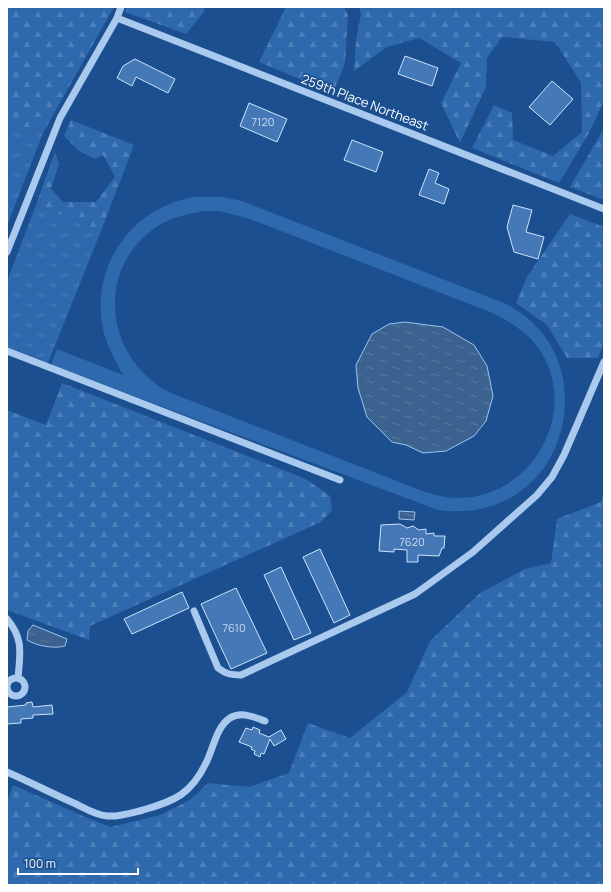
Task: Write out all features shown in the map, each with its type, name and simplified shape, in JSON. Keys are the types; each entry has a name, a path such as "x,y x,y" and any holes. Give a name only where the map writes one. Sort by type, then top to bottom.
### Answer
{"street":[{"path":"7,252 60,118 117,18 121,7"},
{"name":"259th Place Northeast","path":"117,18 604,208"},
{"path":"7,351 340,480"},
{"path":"194,611 218,668 225,674 241,675 415,594 473,552 537,495 552,477 601,376 604,362"},
{"path":"7,619 16,631 19,639 20,652 18,678"},
{"path":"7,772 98,814 109,816 127,814 167,803 178,798 187,790 197,780 206,764 221,729 229,719 237,715 244,715 265,721"}],"green space":[{"path":"7,7 114,7 43,133 7,122"},
{"path":"127,7 205,7 204,12 186,34 125,12"},
{"path":"286,7 344,7 348,15 345,63 333,93 259,62"},
{"path":"359,7 604,7 604,101 589,133 559,183 472,148 494,105 512,113 513,140 553,156 582,132 581,83 555,42 502,37 487,58 486,87 460,143 441,103 461,63 419,38 387,47 354,71 356,40 361,14"},
{"path":"71,120 134,145 101,231 36,205 55,152 59,164 51,189 63,202 96,202 115,177 103,155 95,159 79,151 64,136"},
{"path":"7,122 43,133 7,226"},
{"path":"604,128 604,200 570,187"},
{"path":"194,197 222,197 242,201 504,303 537,327 557,359 565,396 561,432 545,466 519,492 483,508 438,510 51,365 57,349 123,375 110,350 103,331 101,301 104,280 111,260 122,241 136,225 153,212 172,203","holes":["220,211 250,219 490,312 506,320 522,331 531,339 547,363 554,389 553,416 545,441 531,464 511,482 486,494 458,498 437,495 425,492 171,393 149,378 132,359 121,337 115,313 116,289 123,265 137,244 163,223 192,213"]},
{"path":"36,205 101,231 48,363 7,347 7,281"},
{"path":"570,214 604,227 604,343 598,358 567,358 547,325 516,303 527,277"},
{"path":"62,383 306,479 330,496 332,510 321,522 90,626 89,640 7,610 7,410 46,425"},
{"path":"604,492 604,885 7,885 7,802 13,785 111,827 160,815 190,800 208,783 249,787 289,773 308,723 350,738 407,692 430,641 480,593 525,569 551,563 557,519 601,502"}],"water":[{"path":"405,322 443,327 474,345 487,366 493,396 486,421 474,436 446,451 423,453 406,445 392,442 367,417 358,388 356,365 372,334 389,324"},
{"path":"399,511 415,512 414,520 399,519"},
{"path":"33,625 67,639 65,646 46,646 27,640 28,631"}],"building":[{"path":"405,56 438,68 432,86 398,74"},
{"path":"135,59 175,79 168,93 136,77 132,86 117,78 123,66"},
{"path":"552,81 573,99 550,125 529,107"},
{"path":"249,103 287,119 277,142 240,126"},
{"path":"352,140 383,152 376,172 344,160"},
{"path":"429,169 439,173 435,183 449,189 444,204 419,195"},
{"path":"513,205 532,210 526,232 544,237 538,259 514,252 507,227"},
{"path":"400,524 407,528 413,526 419,530 426,529 426,534 434,533 434,536 445,536 444,548 442,548 439,556 418,555 418,562 407,562 407,550 394,549 394,552 379,551 381,525"},
{"path":"320,549 350,615 334,623 303,557"},
{"path":"281,567 311,633 294,640 264,575"},
{"path":"236,588 267,653 231,669 201,604"},
{"path":"182,592 189,608 132,634 124,619"},
{"path":"32,702 33,707 52,705 53,714 33,715 33,718 21,719 21,723 7,724 7,707 26,705 26,703"},
{"path":"253,727 260,730 259,733 269,737 281,730 286,739 274,746 270,739 264,754 261,753 260,757 254,754 255,751 251,749 252,747 239,742 246,728 252,730"}]}
